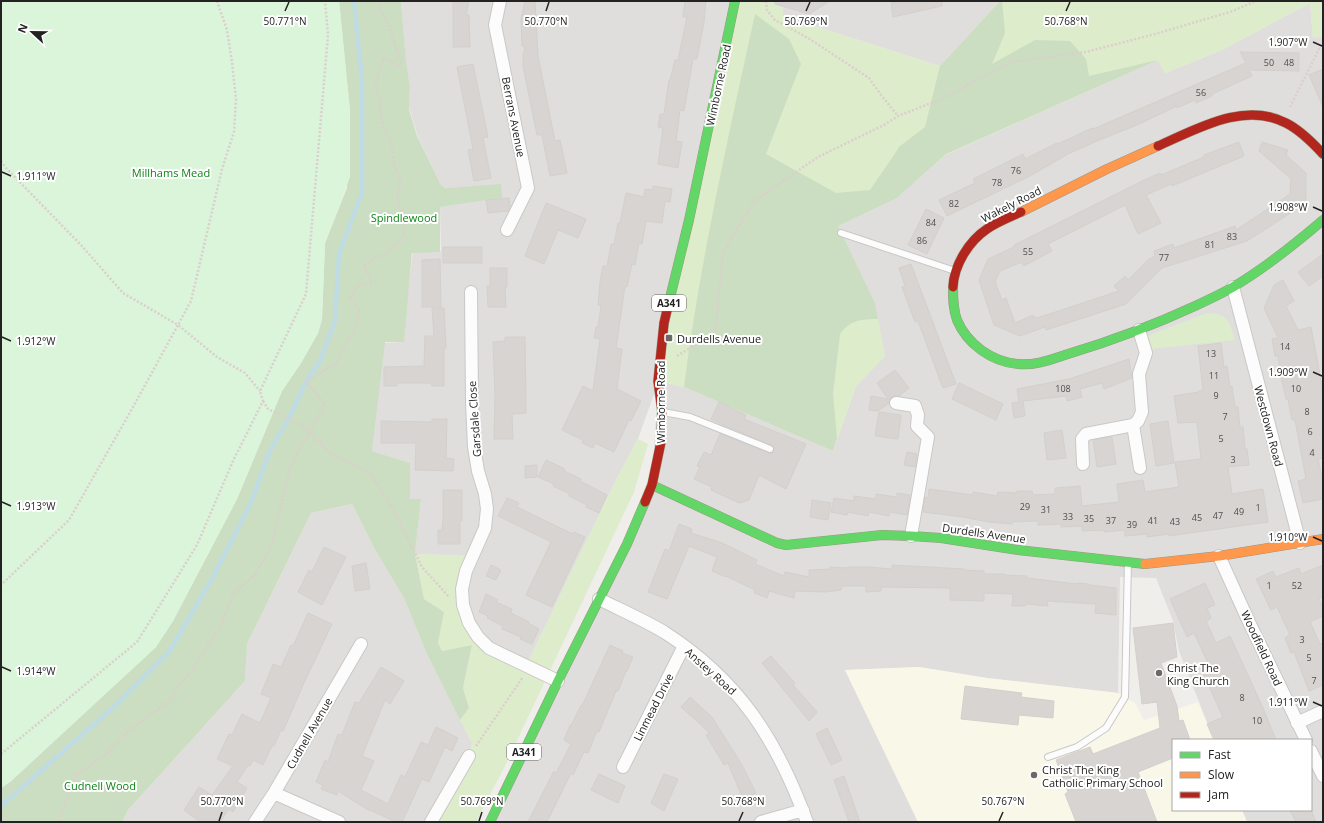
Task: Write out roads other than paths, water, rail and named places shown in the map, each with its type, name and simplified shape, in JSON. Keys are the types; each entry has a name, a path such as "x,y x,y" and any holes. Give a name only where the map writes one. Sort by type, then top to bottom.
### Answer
{"street":[{"name":"Berrans Avenue","path":"500,1 495,25 528,188 507,230"},
{"name":"Wimborne Road","path":"490,822 558,681 627,544 652,485 661,442 662,411 658,381 664,324 689,220 736,1"},
{"name":"Wakely Road","path":"1323,154 1307,137 1283,120 1257,115 1239,116 1219,121 1142,152 986,229 973,241 955,271 952,283 954,311 961,329 973,344 987,353 1000,359 1018,364 1037,363 1139,330 1167,319 1233,287 1283,252 1323,220"},
{"name":"Westdown Road","path":"1233,287 1300,543"},
{"name":"Garsdale Close","path":"471,292 474,447 485,494 486,509 485,528 466,571 462,588 463,605 468,623 478,637 489,648 558,681"},
{"path":"1083,464 1082,439 1086,434 1133,425 1138,421 1142,412 1139,374 1146,353 1139,330"},
{"path":"896,403 915,406 918,415 917,426 928,437 911,536"},
{"path":"1133,425 1140,468"},
{"name":"Durdells Avenue","path":"652,485 786,545 882,535 911,536 941,538 1018,550 1149,564 1219,556 1323,539"},
{"name":"Woodfield Road","path":"1219,556 1305,739"},
{"name":"Anstey Road","path":"599,599 663,632 684,646 728,683 746,704 770,740 789,776 807,822"},
{"name":"Cudnell Avenue","path":"255,822 274,793 361,644"},
{"name":"Linmead Drive","path":"623,767 684,646"},
{"path":"1297,723 1323,711"},
{"path":"1312,753 1323,776"},
{"path":"431,822 469,756"},
{"path":"274,793 339,822"},
{"path":"761,822 803,810"}],"lane":[{"path":"841,233 955,271"},
{"path":"662,411 690,416 770,449"},
{"path":"1048,757 1077,747 1106,728 1125,697 1128,562"}],"waterway":[{"path":"1,806 116,705 169,652 212,579 250,505 270,451 289,418 307,380 320,361 335,321 339,254 362,193 362,81 354,1"}],"place":[{"name":"Durdells Avenue","path":"669,338"},
{"name":"Christ The King Church","path":"1159,673"},
{"name":"Christ The King Catholic Primary School","path":"1034,775"}],"park label":[{"name":"Millhams Mead","path":"171,172"},
{"name":"Spindlewood","path":"404,217"},
{"name":"Cudnell Wood","path":"100,785"}]}
